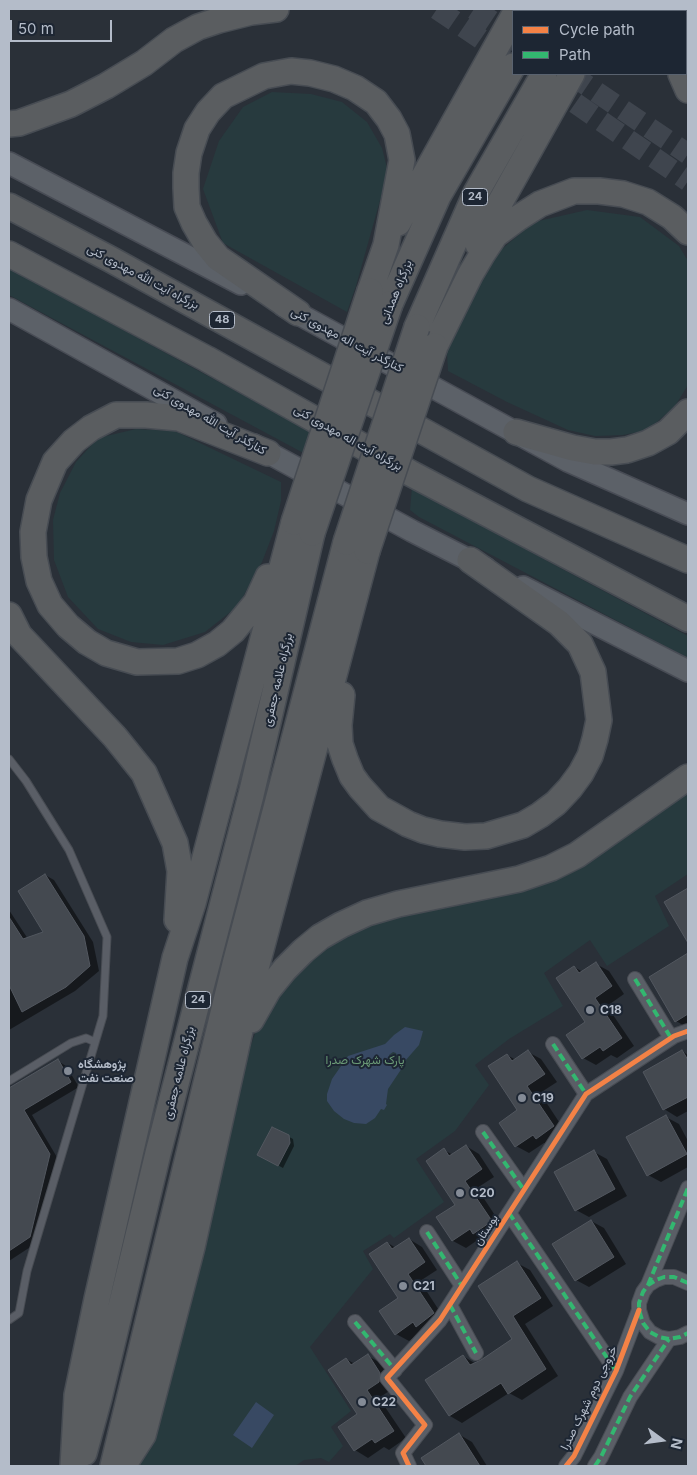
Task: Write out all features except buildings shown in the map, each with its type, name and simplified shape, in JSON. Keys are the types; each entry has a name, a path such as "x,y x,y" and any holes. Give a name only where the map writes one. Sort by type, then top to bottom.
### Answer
{"highway":[{"path":"9,124 19,123 71,104 106,86 144,63 174,40 198,28 219,20 251,12 276,9"},
{"path":"386,245 512,19"},
{"name":"بزرگراه همدانی","path":"380,298 512,68"},
{"path":"73,1466 77,1396 81,1376 175,958 303,528 380,298 386,245 402,160 397,134 389,119 376,102 355,88 334,79 310,73 291,71 264,76 223,96 208,112 197,129 189,153 186,188 188,207 194,223 205,242 218,258 298,313"},
{"name":"24","path":"113,1466 235,964 356,547 417,327 476,193 543,75"},
{"path":"470,560 559,623 580,644 593,672 599,720 590,756 581,773 556,803 523,825 486,836 465,837 432,832 408,824 379,808 360,788 352,776 345,759 340,744 339,725 354,602 356,547 434,346 483,233 571,75"},
{"path":"681,75 688,90"},
{"path":"434,346 470,275 495,235 540,204 574,192 600,191 623,194 648,202 672,217 688,232"},
{"name":"بزرگراه آیت الله مهدوی کنی","path":"9,206 110,259 528,489 688,560"},
{"name":"بزرگراه آیت اله مهدوی کنی","path":"9,254 207,359 410,473 688,619"},
{"path":"516,432 573,448 595,452 611,452 627,450 648,443 668,432 688,412"},
{"path":"268,453 179,418 116,415 91,428 74,441 55,462 39,500 34,532 34,558 38,581 50,606 68,626 87,642 106,653 137,662 178,661 197,656 233,631 256,603 303,528"},
{"name":"بزرگراه علامه جعفری","path":"81,1466 158,1153 251,795 303,528"},
{"path":"123,1466 142,1435 192,1246 243,1017 354,602"},
{"path":"9,615 19,635 114,737 144,773 175,843 180,871 175,958"},
{"path":"234,1064 250,1023 268,990 303,951 320,937 367,913 390,906 519,879 552,868 585,850 688,777"}],"main road":[{"name":"کنارگذر آیت اله مهدوی کنی","path":"9,162 180,254 298,313 568,461 688,514"},
{"name":"کنارگذر آیت الله مهدوی کنی","path":"9,309 144,382 268,453 412,531 470,560"},
{"path":"470,560 688,671"}],"street":[{"path":"635,980 671,1038"},
{"name":"بوستان","path":"395,1370 440,1320 586,1094 671,1038 688,1031"},
{"path":"553,1044 586,1094"},
{"path":"483,1132 524,1190"},
{"name":"خروجی دوم شهرک صدرا","path":"566,1466 578,1447 616,1371 639,1310 642,1292 648,1285 688,1188"},
{"path":"509,1213 616,1371"},
{"path":"428,1232 462,1286"},
{"path":"648,1285 664,1277 674,1277 688,1283"},
{"path":"450,1305 476,1353"},
{"path":"639,1310 643,1324 650,1332 659,1337 669,1339 688,1333"},
{"path":"355,1322 395,1370 386,1378 425,1425 404,1453 409,1466"},
{"path":"594,1466 601,1457 630,1397 669,1339"}],"lane":[{"path":"9,759 26,781 70,850 107,937 103,1016 27,1271 19,1313 9,1320"},
{"path":"9,1081 71,1043 86,1038 95,1042"}],"green space":[{"path":"272,92 311,94 342,102 367,122 382,148 388,172 347,312 223,243 203,189 219,141 243,107"},
{"path":"587,210 640,217 679,246 688,261 688,385 675,406 648,430 623,435 595,436 568,430 507,402 448,371 447,352 466,305 496,254 534,222"},
{"path":"9,268 315,434 309,456 9,295"},
{"path":"136,429 175,431 281,482 281,501 274,531 262,562 238,606 205,632 163,645 131,642 98,629 68,597 54,560 53,520 60,493 76,462 98,438"},
{"path":"412,487 688,636 688,658 419,517 410,510"},
{"name":"پارک شهرک صدرا","path":"688,787 688,874 655,896 669,926 607,966 590,940 544,973 563,1006 509,1039 475,1065 489,1085 455,1131 416,1159 444,1202 394,1238 390,1234 363,1251 373,1269 310,1347 351,1411 331,1427 343,1446 329,1462 321,1458 304,1460 295,1466 138,1466 178,1333 244,1065 258,1025 273,998 306,962 364,921 467,901"}],"water":[{"path":"405,1027 423,1031 422,1035 419,1045 405,1061 398,1058 396,1053 393,1052 389,1055 390,1061 396,1060 404,1065 388,1089 387,1105 384,1110 381,1109 375,1118 366,1124 354,1123 344,1119 334,1111 327,1101 327,1094 332,1079 348,1056 385,1044"},
{"path":"256,1402 274,1415 252,1448 233,1435"}],"tunnel":[{"path":"437,9 509,58"},
{"path":"474,9 512,34"},
{"path":"571,75 688,154"},
{"path":"549,85 688,181"}],"marked path":[{"path":"635,979 671,1038"},
{"path":"553,1044 586,1094"},
{"path":"483,1132 524,1190"},
{"path":"648,1285 688,1188"},
{"path":"509,1213 616,1371"},
{"path":"427,1232 462,1286"},
{"path":"688,1283 674,1277 664,1277 656,1280 648,1285 639,1303 643,1323 650,1332 659,1337 669,1339 688,1333"},
{"path":"450,1305 476,1353"},
{"path":"355,1322 395,1370"},
{"path":"595,1466 630,1397 669,1339"}],"cycle path":[{"path":"409,1466 403,1453 425,1425 387,1378 440,1320 586,1094 674,1036 688,1031"},
{"path":"566,1466 574,1456 616,1371 639,1310"}],"place":[{"name":"C18","path":"590,1010"},
{"name":"پژوهشگاه صنعت نفت","path":"68,1071"},
{"name":"C19","path":"522,1098"},
{"name":"C20","path":"460,1193"},
{"name":"C21","path":"403,1286"},
{"name":"C22","path":"362,1402"}]}
